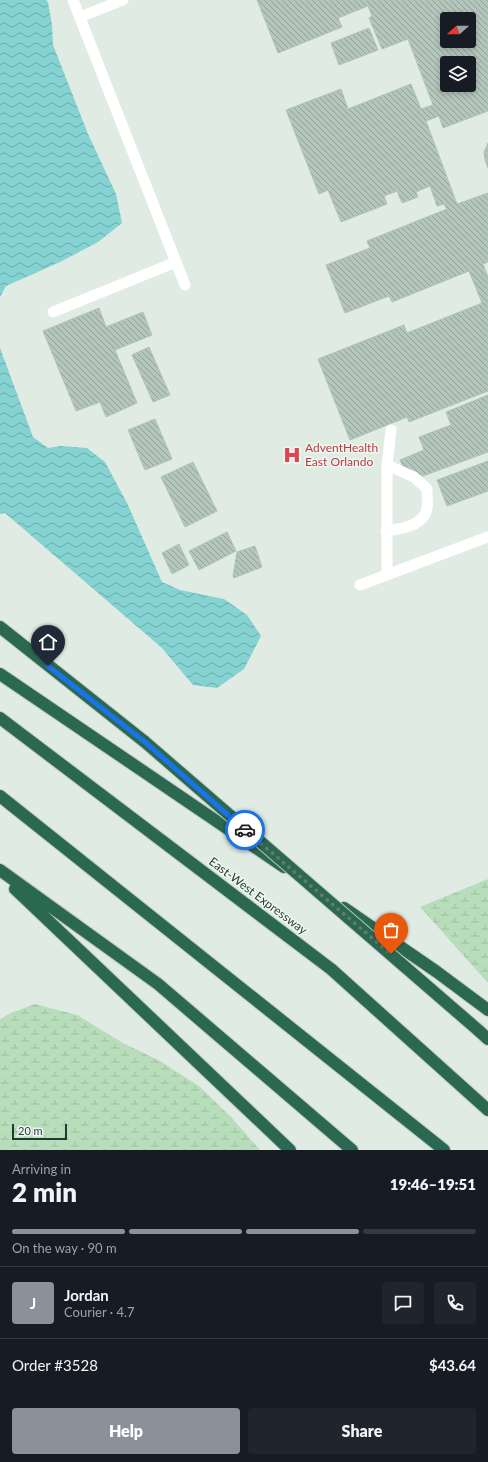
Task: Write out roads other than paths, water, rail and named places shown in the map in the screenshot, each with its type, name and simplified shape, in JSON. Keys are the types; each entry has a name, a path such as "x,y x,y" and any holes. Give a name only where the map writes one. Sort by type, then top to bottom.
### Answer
{"highway":[{"path":"0,627 145,742 488,1039"},
{"path":"0,674 437,972 488,1010"},
{"name":"East-West Expressway","path":"0,718 331,969 488,1110"},
{"path":"0,796 444,1150"},
{"path":"0,870 158,984 352,1150"},
{"path":"0,875 290,1150"}],"lane":[{"path":"73,0 186,285"},
{"path":"80,17 123,0"},
{"path":"53,312 176,262"},
{"path":"387,575 387,465 391,430"},
{"path":"386,531 405,528 420,520 427,509 427,490 414,477 387,465"},
{"path":"360,584 488,537"}],"water":[{"path":"0,0 46,0 48,2 52,25 53,45 88,134 116,194 122,223 98,242 60,262 6,286 0,297"},
{"path":"0,348 33,437 48,448 61,446 87,448 105,462 127,503 162,582 180,590 224,599 247,615 261,636 244,669 217,688 193,685 162,648 5,513 0,514"}],"place":[{"name":"AdventHealth East Orlando","path":"292,455"}]}
